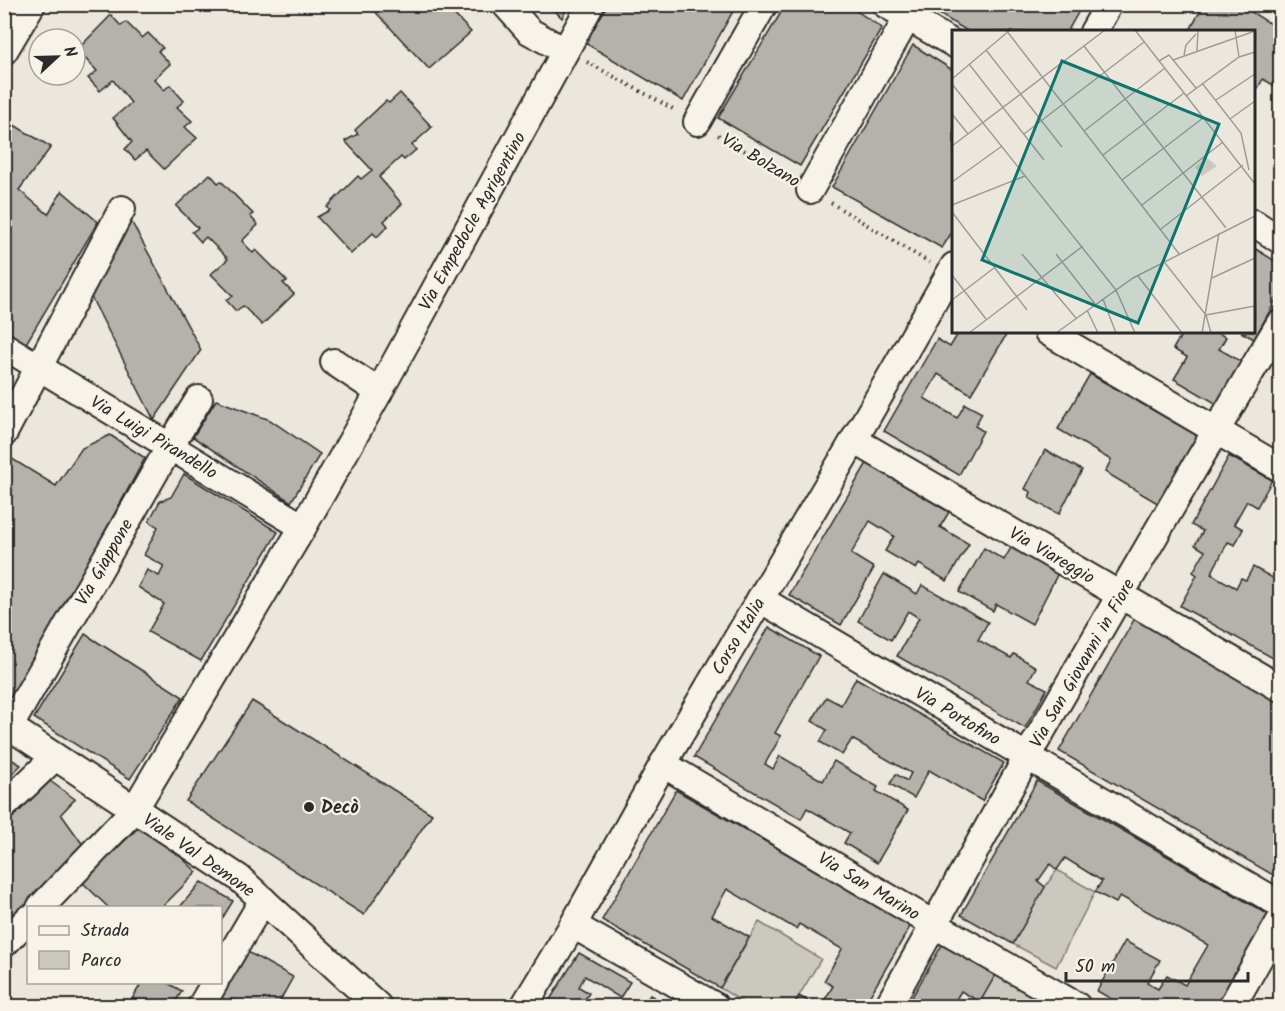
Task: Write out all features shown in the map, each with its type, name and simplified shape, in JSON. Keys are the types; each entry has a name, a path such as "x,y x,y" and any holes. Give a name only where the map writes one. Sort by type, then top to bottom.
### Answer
{"street":[{"path":"4,51 32,4"},
{"path":"505,4 529,31 565,51"},
{"name":"Via Empedocle Agrigentino","path":"42,906 134,810 303,528 591,4"},
{"path":"697,122 764,4"},
{"path":"885,4 912,11 952,42"},
{"path":"1094,30 1109,4"},
{"path":"810,190 912,11"},
{"path":"4,433 122,209"},
{"path":"1255,224 1281,240"},
{"name":"Corso Italia","path":"524,1006 573,925 663,764 952,272"},
{"name":"Via San Giovanni in Fiore","path":"888,1006 1121,595 1281,323"},
{"path":"1050,333 1281,468"},
{"name":"Via Luigi Pirandello","path":"4,346 303,528"},
{"path":"334,362 379,392"},
{"name":"Via Giappone","path":"7,725 199,399"},
{"name":"Via Viareggio","path":"854,440 1281,688"},
{"name":"Via Portofino","path":"760,599 1281,904"},
{"name":"Viale Val Demone","path":"7,725 239,878 378,1006"},
{"path":"4,806 55,758"},
{"name":"Via San Marino","path":"663,764 1077,1006"},
{"path":"222,970 263,900"},
{"path":"4,944 27,920"},
{"path":"1232,1006 1281,921"},
{"path":"573,925 715,1006"},
{"path":"201,1006 214,984"}],"path":[{"name":"Via Bolzano","path":"565,51 697,122 952,272"}],"green space":[{"path":"1057,870 1095,892 1056,967 1013,944"},
{"path":"759,922 821,959 793,1006 749,1006 720,988"},
{"path":"996,974 1051,1006 977,1006"}],"building":[{"path":"368,4 451,4 447,7 471,32 429,69"},
{"path":"548,4 569,4 562,18"},
{"path":"608,4 737,4 683,101 585,43"},
{"path":"786,4 846,4 882,28 800,166 718,118"},
{"path":"932,4 1083,4 1068,30 966,30 929,8"},
{"path":"1204,4 1239,4 1280,30 1280,89 1263,79 1255,93 1255,30 1190,30"},
{"path":"111,15 121,26 126,22 142,38 148,33 163,48 158,51 170,64 154,79 164,90 170,85 184,101 177,107 192,121 185,127 197,138 164,169 146,151 135,160 125,149 132,142 113,118 131,103 113,80 100,91 88,78 97,71 87,60 87,40"},
{"path":"913,45 952,70 952,232 942,248 832,187"},
{"path":"400,93 432,127 412,145 416,150 404,160 401,157 379,177 402,204 384,221 388,226 377,237 373,233 351,254 317,217 330,210 327,207 358,176 361,179 372,170 345,141 358,134 355,130 386,101 389,103"},
{"path":"4,119 51,147 19,190 48,214 62,191 98,222 24,347 4,334"},
{"path":"210,174 218,183 221,181 253,214 250,216 258,225 242,241 253,253 256,250 287,281 283,283 294,294 262,325 243,306 236,311 226,300 233,296 211,274 228,259 206,237 201,242 192,232 198,228 176,206"},
{"path":"131,221 201,350 154,420 89,293"},
{"path":"1255,249 1280,264 1280,293 1254,339 1243,333 1255,333"},
{"path":"958,333 1007,333 971,394 938,374 924,398 957,418 965,404 982,413 975,426 983,431 959,475 884,431 937,339 950,347"},
{"path":"1182,333 1218,333 1226,337 1219,349 1242,362 1217,404 1174,379 1187,357 1173,349"},
{"path":"1090,374 1198,436 1159,504 1105,472 1111,460 1058,429"},
{"path":"216,400 270,420 320,454 291,502 193,437"},
{"path":"110,435 145,458 11,703 4,699 4,464 9,457 56,486 82,448"},
{"path":"1045,450 1082,470 1059,514 1029,498 1031,492 1025,489"},
{"path":"1229,456 1272,480 1257,507 1247,501 1234,524 1243,529 1235,545 1228,542 1211,574 1236,588 1241,578 1246,580 1253,567 1280,582 1275,590 1280,593 1280,662 1180,606 1197,575 1193,572 1205,551 1195,545 1203,531 1191,525"},
{"path":"867,463 949,512 940,527 969,544 947,581 919,564 916,569 885,551 894,536 870,521 851,554 874,568 841,625 789,595"},
{"path":"184,474 278,532 201,661 148,632 164,604 138,587 147,570 159,576 164,566 144,555 158,527 149,521 160,501 171,497"},
{"path":"1012,546 1058,573 1032,624 996,604 993,611 959,592 984,548 1004,560"},
{"path":"884,574 917,594 922,585 988,622 978,640 1011,658 1014,654 1036,667 1029,680 1047,689 1025,728 897,656 919,618 908,611 891,640 858,621"},
{"path":"1135,618 1280,703 1280,879 1059,751"},
{"path":"769,627 819,656 775,733 781,736 765,764 773,769 780,756 823,781 834,761 878,787 876,791 908,810 877,863 844,843 850,833 807,808 801,819 694,757"},
{"path":"85,634 183,697 130,779 34,718"},
{"path":"856,678 1004,763 982,801 929,770 914,798 890,784 896,774 907,781 911,773 852,739 842,755 820,742 827,730 812,721 826,697 841,705"},
{"name":"Decò","path":"252,701 432,814 364,915 186,801"},
{"path":"4,755 21,765 4,782"},
{"path":"50,781 75,799 61,814 86,849 33,906 27,906 27,912 20,920 4,906 4,826"},
{"path":"1037,781 1271,916 1220,1006 1124,1006 1097,991 1125,941 1160,960 1147,983 1158,989 1167,975 1185,985 1208,945 1120,896 1116,903 1095,892 1102,881 1065,858 1057,870 1050,864 1038,881 1045,887 1013,944 961,915"},
{"path":"676,790 911,925 864,1006 821,1006 833,986 824,981 842,949 799,924 796,929 727,889 712,916 749,937 720,988 602,920"},
{"path":"139,827 169,846 197,872 163,906 107,906 82,882"},
{"path":"201,882 233,901 222,919 222,906 181,906"},
{"path":"942,945 996,974 980,1002 961,991 952,1006 907,1006"},
{"path":"246,951 293,977 277,1006 214,1006"},
{"path":"579,953 630,982 620,998 585,976 579,987 589,993 581,1006 546,1006"},
{"path":"141,984 170,984 182,991 173,1006 128,1006"},
{"path":"650,995 668,1006 643,1006"},
{"path":"799,996 816,1006 793,1006"}],"place":[{"name":"Decò","path":"309,807"}]}
